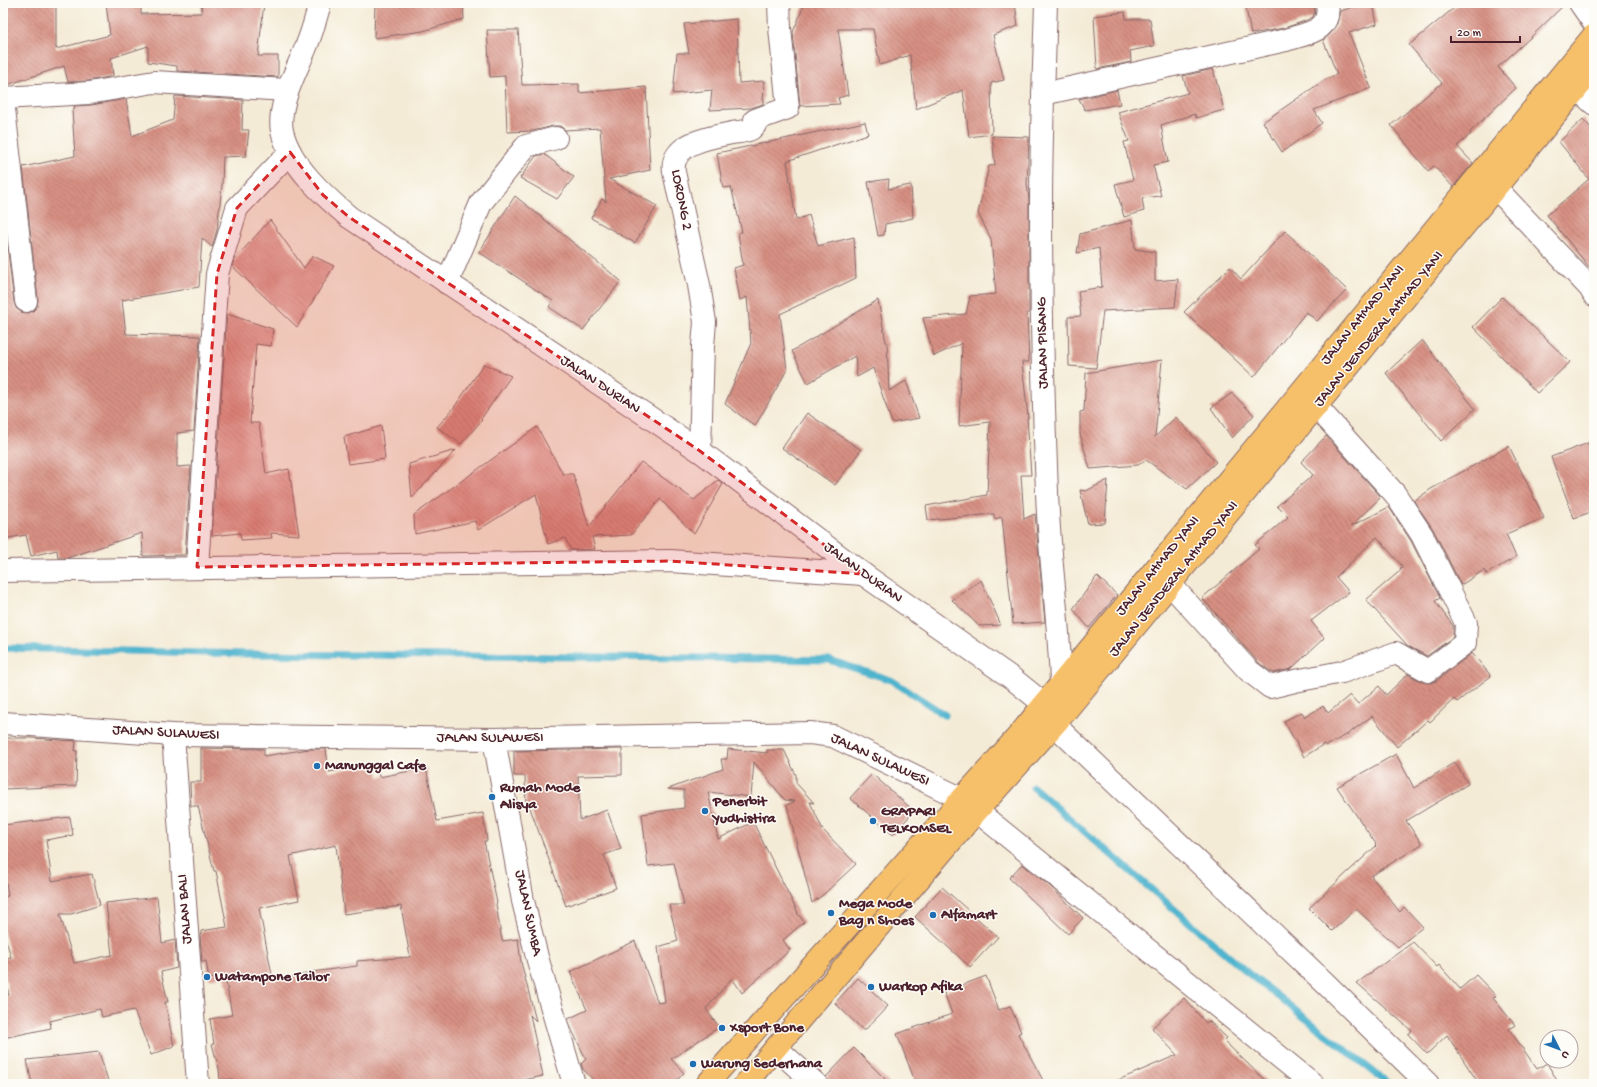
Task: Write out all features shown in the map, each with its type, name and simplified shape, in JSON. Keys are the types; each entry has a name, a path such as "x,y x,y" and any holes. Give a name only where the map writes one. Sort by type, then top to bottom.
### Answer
{"main road":[{"name":"JALAN AHMAD YANI","path":"970,805 1027,742 1044,704 1061,683 1594,35"},
{"name":"JALAN JENDERAL AHMAD YANI","path":"1027,742 1056,723 1594,68"},
{"path":"745,1084 776,1048 970,805"},
{"path":"707,1084 934,828 970,805"}],"street":[{"name":"JALAN DURIAN","path":"320,3 306,46 287,90 282,117 282,131 290,152 323,195 348,217 700,452 863,574 1013,679 1044,704 1063,733 1325,983 1428,1084"},
{"name":"LORONG 2","path":"700,452 705,322 673,163 683,148 709,137 751,129 755,124 755,120 788,108 779,3"},
{"name":"JALAN PISANG","path":"1046,3 1041,204 1046,476 1051,565 1060,648 1061,683"},
{"path":"1043,94 1286,40 1316,31 1326,21 1329,13 1327,3"},
{"path":"1580,3 1594,23"},
{"path":"26,301 3,99 89,93 154,82 287,90"},
{"path":"1577,89 1594,104"},
{"path":"447,283 481,203 526,146 556,138"},
{"path":"197,567 217,274 237,208 290,152"},
{"path":"1495,187 1590,288 1594,295"},
{"path":"1170,584 1248,670 1270,687 1295,680 1342,672 1396,653 1428,671 1465,643 1466,623 1422,535 1395,494 1316,406"},
{"path":"3,571 670,561 863,574"},
{"name":"JALAN SULAWESI","path":"3,723 173,734 494,739 810,733 833,736 970,805 1313,1084"},
{"name":"JALAN BALI","path":"173,734 198,1084"},
{"name":"JALAN SUMBA","path":"494,739 527,915 537,957 574,1084"},
{"path":"776,1048 816,1084"}],"highlighted area":[{"path":"290,152 323,195 349,217 700,451 863,574 670,561 197,567 217,274 237,208"}],"building":[{"path":"3,3 56,3 56,49 110,35 106,3 141,3 141,14 202,13 201,3 264,3 258,56 278,56 278,77 177,71 177,66 148,62 148,46 111,58 113,76 88,81 68,82 64,66 7,85 3,72"},
{"path":"375,3 463,3 464,19 423,31 374,38"},
{"path":"805,3 1015,3 1018,26 993,35 1004,80 991,83 992,134 969,137 963,90 916,109 910,55 880,65 873,29 838,29 848,95 838,98 840,104 800,106 793,32"},
{"path":"1245,3 1312,3 1315,11 1313,17 1305,21 1284,28 1251,34"},
{"path":"1367,3 1373,3 1377,24 1349,33 1371,88 1314,110 1322,123 1282,152 1263,122 1323,81 1337,74 1323,40 1336,27 1340,11"},
{"path":"1460,3 1566,3 1498,67 1516,88 1470,132 1471,134 1457,146 1473,163 1453,187 1434,166 1428,171 1391,125 1442,83 1409,45"},
{"path":"1125,12 1126,19 1150,19 1154,46 1130,51 1131,62 1097,69 1094,16"},
{"path":"737,19 739,83 764,81 763,104 751,108 710,110 712,90 673,94 677,53 689,53 684,24"},
{"path":"487,30 518,30 522,85 579,84 579,93 646,87 650,170 609,179 657,206 635,243 591,218 602,199 606,202 600,128 565,130 560,126 553,126 533,131 507,132 505,76 490,77"},
{"path":"1213,69 1224,110 1196,118 1195,114 1161,125 1168,162 1153,165 1161,196 1142,198 1144,211 1124,217 1115,184 1133,180 1124,142 1129,141 1118,112 1188,93 1183,76"},
{"path":"1117,90 1120,104 1085,110 1079,99"},
{"path":"175,96 243,100 242,130 249,130 246,156 223,157 222,185 217,230 212,247 202,238 199,287 122,300 126,334 200,336 194,431 177,433 177,467 191,466 185,555 143,556 142,533 67,558 58,558 57,550 31,556 26,535 3,539 3,210 14,302 16,308 21,312 28,313 33,311 37,306 38,300 23,167 75,156 72,110 75,109 74,106 91,105 126,99 132,136 173,120"},
{"path":"1583,119 1594,131 1594,273 1547,215 1589,179 1559,142"},
{"path":"865,122 868,134 787,161 796,220 809,215 818,246 854,237 856,278 780,314 787,370 755,426 725,404 751,343 747,297 740,300 734,268 743,265 738,233 742,232 731,187 723,188 717,153"},
{"path":"992,136 1029,137 1027,184 1029,200 1029,313 1027,313 1029,362 1022,362 1028,418 1031,475 1021,475 1024,519 1035,514 1045,622 1013,624 1002,517 994,519 994,514 928,520 926,506 987,495 990,422 959,426 962,343 934,356 923,318 966,314 970,296 996,294 991,239 978,213 989,166 995,165"},
{"path":"544,154 574,177 557,199 520,178 536,156"},
{"path":"889,179 888,189 911,185 913,218 885,224 884,235 878,236 868,182"},
{"path":"515,196 621,281 583,330 549,307 553,301 479,252"},
{"path":"270,220 304,268 313,256 334,266 297,327 232,266 234,260"},
{"path":"1132,220 1135,249 1155,252 1155,281 1178,279 1175,307 1103,311 1096,368 1069,366 1068,317 1081,316 1078,291 1102,287 1099,248 1077,253 1080,234"},
{"path":"1285,231 1347,290 1317,321 1306,312 1254,377 1184,312 1230,267 1241,279"},
{"path":"1502,297 1570,362 1537,393 1473,327"},
{"path":"878,300 887,342 889,391 906,381 919,418 892,423 873,368 857,377 855,356 808,383 792,351"},
{"path":"227,314 273,329 271,346 256,344 250,423 259,423 266,474 289,469 299,535 271,533 272,538 241,540 240,533 212,536"},
{"path":"1422,340 1475,409 1441,441 1386,373"},
{"path":"1162,360 1155,437 1176,417 1216,462 1187,489 1146,460 1138,465 1090,469 1080,434 1080,412 1084,411 1086,373"},
{"path":"484,364 511,376 481,419 482,420 461,444 437,427 453,409"},
{"path":"1232,393 1254,415 1232,438 1211,408"},
{"path":"807,413 861,450 835,485 782,448"},
{"path":"381,426 385,459 348,464 344,437"},
{"path":"537,427 563,474 573,474 589,527 641,462 694,500 718,480 723,484 694,534 660,499 631,535 592,537 595,549 571,550 565,538 548,544 536,494 478,530 475,521 415,534 414,515"},
{"path":"1326,436 1381,497 1351,526 1389,507 1411,541 1440,598 1435,601 1453,626 1453,637 1427,656 1408,646 1366,600 1401,570 1400,568 1403,567 1377,537 1336,577 1349,592 1311,621 1324,638 1291,669 1273,673 1259,663 1202,598 1259,549 1255,545 1288,517 1277,506 1313,475 1301,462"},
{"path":"1594,441 1594,511 1574,518 1551,457"},
{"path":"1509,446 1544,518 1506,534 1516,557 1486,574 1484,570 1461,585 1433,529 1414,501 1431,489"},
{"path":"456,450 412,498 409,464"},
{"path":"1108,480 1105,523 1088,524 1080,490 1086,491"},
{"path":"1097,576 1117,595 1089,628 1073,609"},
{"path":"981,580 1001,625 979,626 952,600"},
{"path":"1472,653 1491,676 1457,702 1454,699 1430,722 1428,720 1397,747 1372,716 1348,734 1326,746 1324,744 1304,757 1284,721 1302,712 1305,717 1323,706 1328,713 1350,695 1358,704 1379,686 1386,695 1408,674 1422,682 1429,683 1436,681"},
{"path":"3,738 76,741 76,786 3,789"},
{"path":"201,748 264,749 264,756 309,749 326,749 329,772 377,764 379,777 426,768 437,821 483,813 487,841 484,841 497,903 502,941 518,939 521,962 536,1021 530,1015 543,1076 505,1084 234,1084 233,1079 220,1080 219,1069 212,1044 214,1044 210,1019 232,1015 225,976 209,979 206,961 202,962 200,935 201,931 227,927 216,871 214,871 198,806 191,806 190,782 201,782","holes":["336,845 344,914 401,906 410,957 357,961 357,966 312,972 273,980 259,908 299,900 290,856"]},
{"path":"622,749 622,775 578,776 580,820 607,810 621,849 604,855 616,888 566,906 530,808 526,808 525,776 514,776 514,751"},
{"path":"728,749 767,753 767,750 784,750 796,775 796,783 814,803 810,802 823,830 856,864 824,894 812,903 787,805 795,801 785,800 754,762 751,797 708,792 718,839 753,822 797,913 804,922 783,940 790,950 742,993 732,978 706,1009 719,1027 671,1059 684,1073 673,1084 597,1084 583,1069 581,1064 586,1059 568,1019 587,1010 570,972 635,941 658,1003 665,1002 658,947 678,941 669,905 684,905 674,863 648,866 642,814 684,808 684,790 668,789 723,769 721,759 727,759"},
{"path":"1396,754 1414,788 1455,762 1468,784 1406,821 1422,844 1371,876 1400,912 1404,907 1423,927 1398,947 1356,909 1332,931 1309,908 1376,846 1337,787"},
{"path":"872,774 914,811 893,835 850,798"},
{"path":"70,817 73,835 46,840 52,881 92,874 100,905 71,914 60,914 74,963 112,955 106,903 157,897 162,943 175,940 177,968 161,972 168,1002 165,1002 174,1046 151,1055 134,1010 102,1017 100,1009 50,1021 51,1028 3,1038 3,996 9,995 3,969 3,959 11,957 3,930 3,897 8,896 3,861 3,825"},
{"path":"1022,864 1051,887 1083,918 1068,934 1009,878"},
{"path":"942,887 998,937 970,967 915,917"},
{"path":"1413,942 1437,967 1439,965 1460,989 1476,975 1496,996 1493,998 1515,1025 1509,1029 1537,1069 1539,1068 1550,1069 1559,1084 1479,1084 1447,1035 1427,1054 1408,1034 1412,1031 1357,983"},
{"path":"986,976 999,1010 1010,1006 1021,1032 1018,1034 1045,1084 916,1084 897,1034 952,1014 944,992"},
{"path":"858,978 888,1006 864,1031 835,1003"},
{"path":"1184,998 1206,1023 1209,1021 1227,1038 1224,1041 1269,1084 1109,1084 1177,1055 1152,1028"},
{"path":"854,1048 890,1084 828,1084 826,1077"},
{"path":"99,1052 109,1084 32,1084 27,1060"}],"waterway":[{"path":"3,648 249,654 829,660 891,680 945,715"},
{"path":"1033,787 1248,973 1389,1084"}],"place":[{"name":"Manunggal Cafe","path":"317,766"},
{"name":"Rumah Mode Alisya","path":"492,797"},
{"name":"Penerbit Yudhistira","path":"705,811"},
{"name":"GRAPARI TELKOMSEL","path":"873,821"},
{"name":"Mega Mode Bag n Shoes","path":"831,913"},
{"name":"Alfamart","path":"933,915"},
{"name":"Watampone Tailor","path":"207,977"},
{"name":"Warkop Afika","path":"871,987"},
{"name":"Xsport Bone","path":"722,1028"},
{"name":"Warung Sederhana","path":"693,1064"}]}
